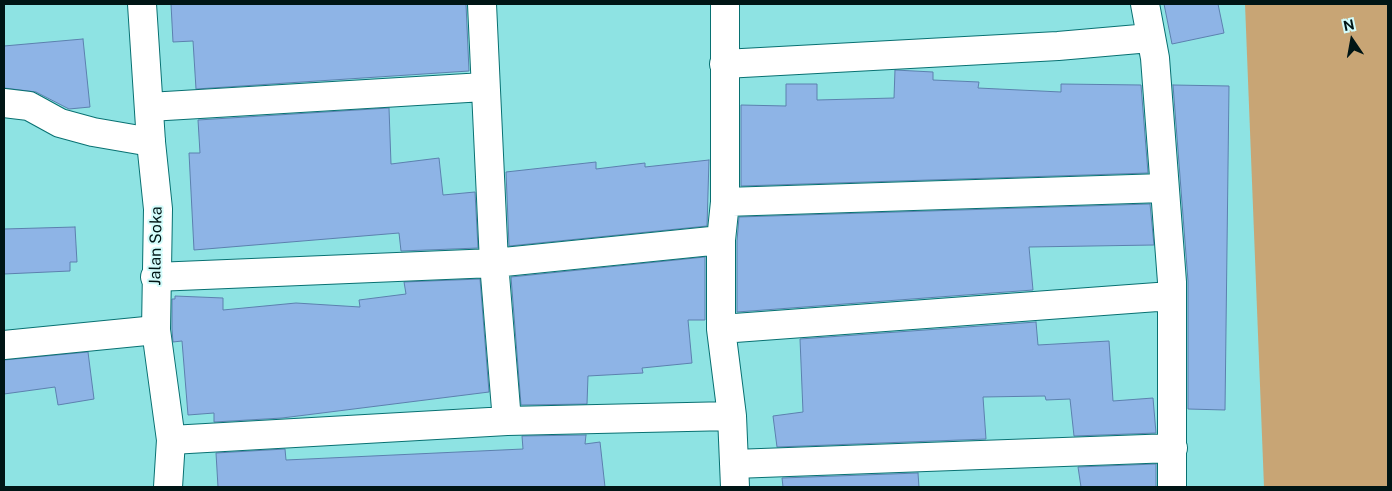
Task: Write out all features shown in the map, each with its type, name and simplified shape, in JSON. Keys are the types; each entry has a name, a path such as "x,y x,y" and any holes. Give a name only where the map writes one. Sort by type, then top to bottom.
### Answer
{"street":[{"name":"Jalan Soka","path":"142,4 151,142 158,209 155,277 156,330 170,440 168,487"},
{"path":"482,4 484,87 494,263 507,422"},
{"path":"725,4 721,329 732,416 734,475 1173,448"},
{"path":"1145,4 1154,58 1172,282 1172,487"},
{"path":"724,64 1058,46 1150,38"},
{"path":"150,107 484,87"},
{"path":"4,103 29,106 60,123 85,130 151,142"},
{"path":"724,202 1164,188"},
{"path":"155,277 494,263 721,240"},
{"path":"721,329 1171,296"},
{"path":"4,345 156,330"},
{"path":"170,440 507,422 732,416"}],"shaded area":[{"path":"1245,4 1388,4 1388,487 1264,487"}],"building":[{"path":"171,4 466,4 469,71 196,89 193,41 173,42"},
{"path":"1164,4 1218,4 1224,33 1172,44"},
{"path":"83,39 90,107 69,109 36,92 4,88 4,46"},
{"path":"895,70 933,72 933,80 979,82 978,88 1061,92 1061,84 1141,85 1148,173 741,186 741,105 786,106 786,84 817,84 817,100 894,98"},
{"path":"1173,85 1229,86 1225,410 1188,409 1188,281"},
{"path":"389,108 391,164 439,158 443,195 475,192 478,248 401,251 399,233 194,250 189,153 200,153 198,120"},
{"path":"709,160 707,226 509,246 506,172 596,162 596,169 645,163 645,167"},
{"path":"1150,204 1154,245 1029,247 1033,290 737,312 739,217"},
{"path":"75,227 77,262 70,262 70,271 4,274 4,229"},
{"path":"705,257 705,320 688,320 692,363 642,368 643,373 588,376 587,404 521,405 511,277"},
{"path":"480,279 489,392 282,418 214,422 214,413 188,415 182,341 173,342 172,299 175,299 175,296 223,298 223,310 296,303 360,307 359,300 406,294 404,282"},
{"path":"1036,322 1038,345 1109,341 1113,401 1153,398 1156,433 1074,436 1070,399 1046,400 1045,396 983,397 986,439 777,447 773,416 803,412 800,339"},
{"path":"88,352 94,399 58,405 55,387 4,394 4,360"},
{"path":"586,435 585,444 600,442 605,487 218,487 216,453 285,449 286,460 523,449 522,436"},
{"path":"1156,464 1156,487 1081,487 1078,467"},
{"path":"918,473 919,487 783,487 782,478"}]}
